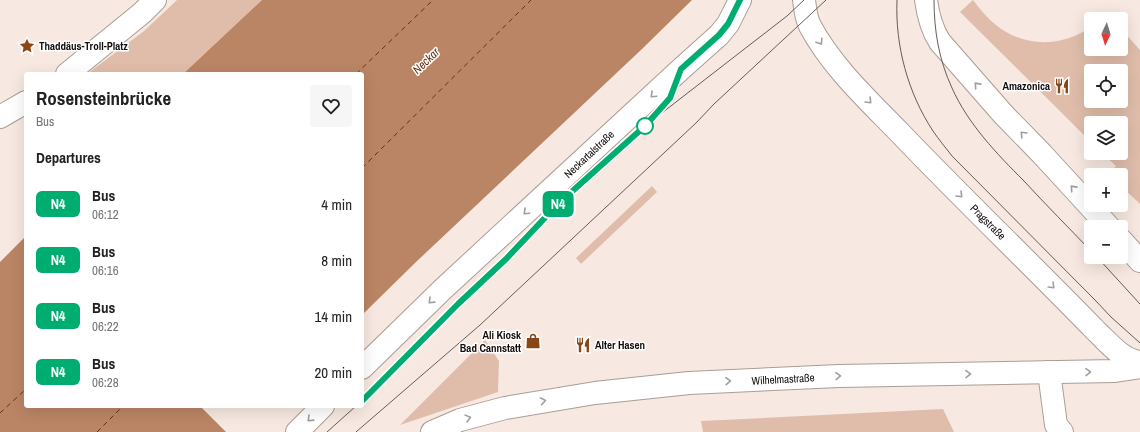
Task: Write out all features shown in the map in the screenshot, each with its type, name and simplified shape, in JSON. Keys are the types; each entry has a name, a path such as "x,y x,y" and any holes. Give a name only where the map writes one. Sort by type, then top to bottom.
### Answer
{"main road":[{"path":"69,72 142,13 155,0"},
{"name":"Neckartalstraße","path":"364,366 443,288 710,44 728,24 740,0"},
{"name":"Pragstraße","path":"804,0 806,18 810,26 842,73 940,176 1096,331 1120,353 1128,358 1140,362"},
{"path":"926,0 928,14 936,36 952,56 1003,114 1103,220"},
{"path":"0,117 24,103"},
{"path":"1128,247 1140,260"},
{"name":"Wilhelmastraße","path":"432,432 460,420 505,408 595,392 689,383 839,376 1115,371 1140,367"},
{"path":"1049,372 1056,425 1062,432"},
{"path":"297,432 321,408"}],"shaded area":[{"path":"177,0 262,0 185,72 90,72 144,31"},
{"name":"Amazonica","path":"973,0 996,25 1007,33 1019,38 1043,42 1056,41 1084,31 1084,56 1128,56 1128,37 1140,50 1140,204 1128,193 1128,168 1114,168 1116,166 1110,160 1128,160 1128,116 1084,116 1084,135 960,12"},
{"path":"652,186 657,192 581,264 576,258"},
{"path":"485,340 499,361 498,392 400,425"},
{"path":"943,409 954,432 703,432 701,421"}],"water":[{"name":"Neckar","path":"262,0 692,0 364,313 364,72 185,72"},
{"path":"24,238 24,408 261,408 238,432 0,432 0,262"}],"pier":[{"path":"202,408 263,408 241,432 226,432"}],"ferry route":[{"path":"358,72 433,0"},
{"path":"364,166 531,0"},
{"path":"0,413 24,391"},
{"path":"97,432 121,408"}],"tram line":[{"path":"364,399 458,304 506,259 558,204 645,126 787,16 804,0"},
{"path":"356,432 480,325 826,0"},
{"path":"897,0 898,35 905,68 917,101 935,134 952,156 1111,317 1140,343"},
{"path":"934,0 936,34 944,67 952,88 966,114 984,138 1004,160 1084,244"},
{"path":"1103,264 1140,304"},
{"path":"327,432 354,408"}],"bus line":[{"name":"N4","path":"364,399 458,304 506,259 558,204 645,126 670,98 681,69 719,35 728,24 740,0"}],"place":[{"name":"Thaddäus-Troll-Platz","path":"27,46"},
{"name":"Amazonica","path":"1062,86"},
{"name":"Ali Kiosk Bad Cannstatt","path":"533,341"},
{"name":"Alter Hasen","path":"583,345"}]}
